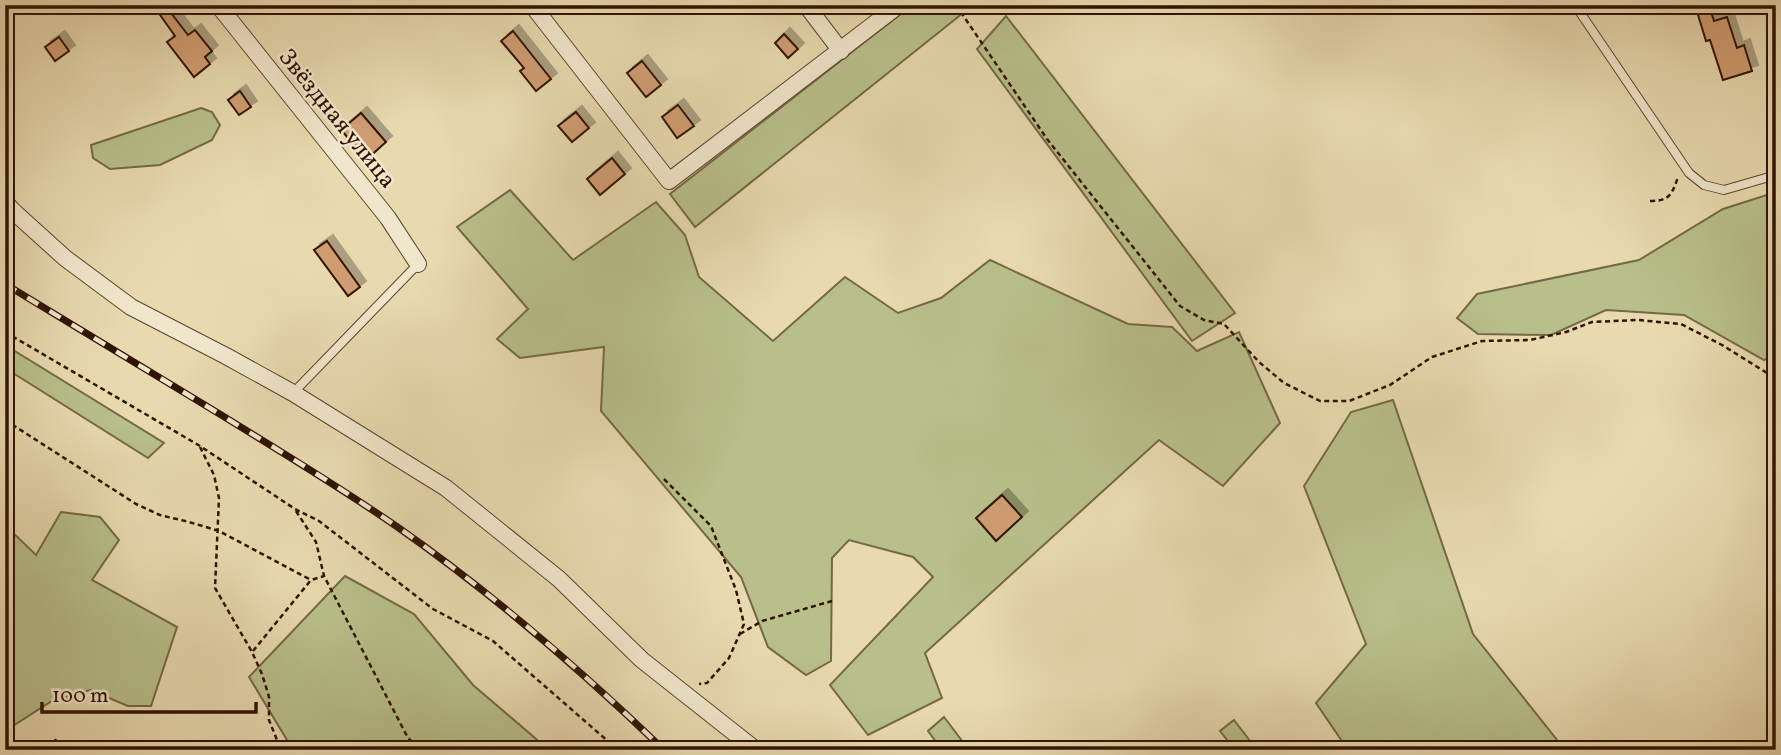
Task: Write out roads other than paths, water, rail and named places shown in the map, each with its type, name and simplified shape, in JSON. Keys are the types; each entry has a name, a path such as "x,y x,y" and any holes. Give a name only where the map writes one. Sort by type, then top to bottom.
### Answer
{"street":[{"name":"Звёздная улица","path":"218,5 388,218 418,264"},
{"path":"532,5 668,181 900,5"},
{"path":"806,5 841,51"},
{"path":"5,202 65,258 131,307 293,393 446,488 559,579 642,660 756,750"}],"lane":[{"path":"1576,5 1689,173 1704,185 1724,190 1776,175"},
{"path":"293,393 418,264"}],"railway":[{"path":"5,284 285,454 396,526 467,578 534,633 664,750"}]}
